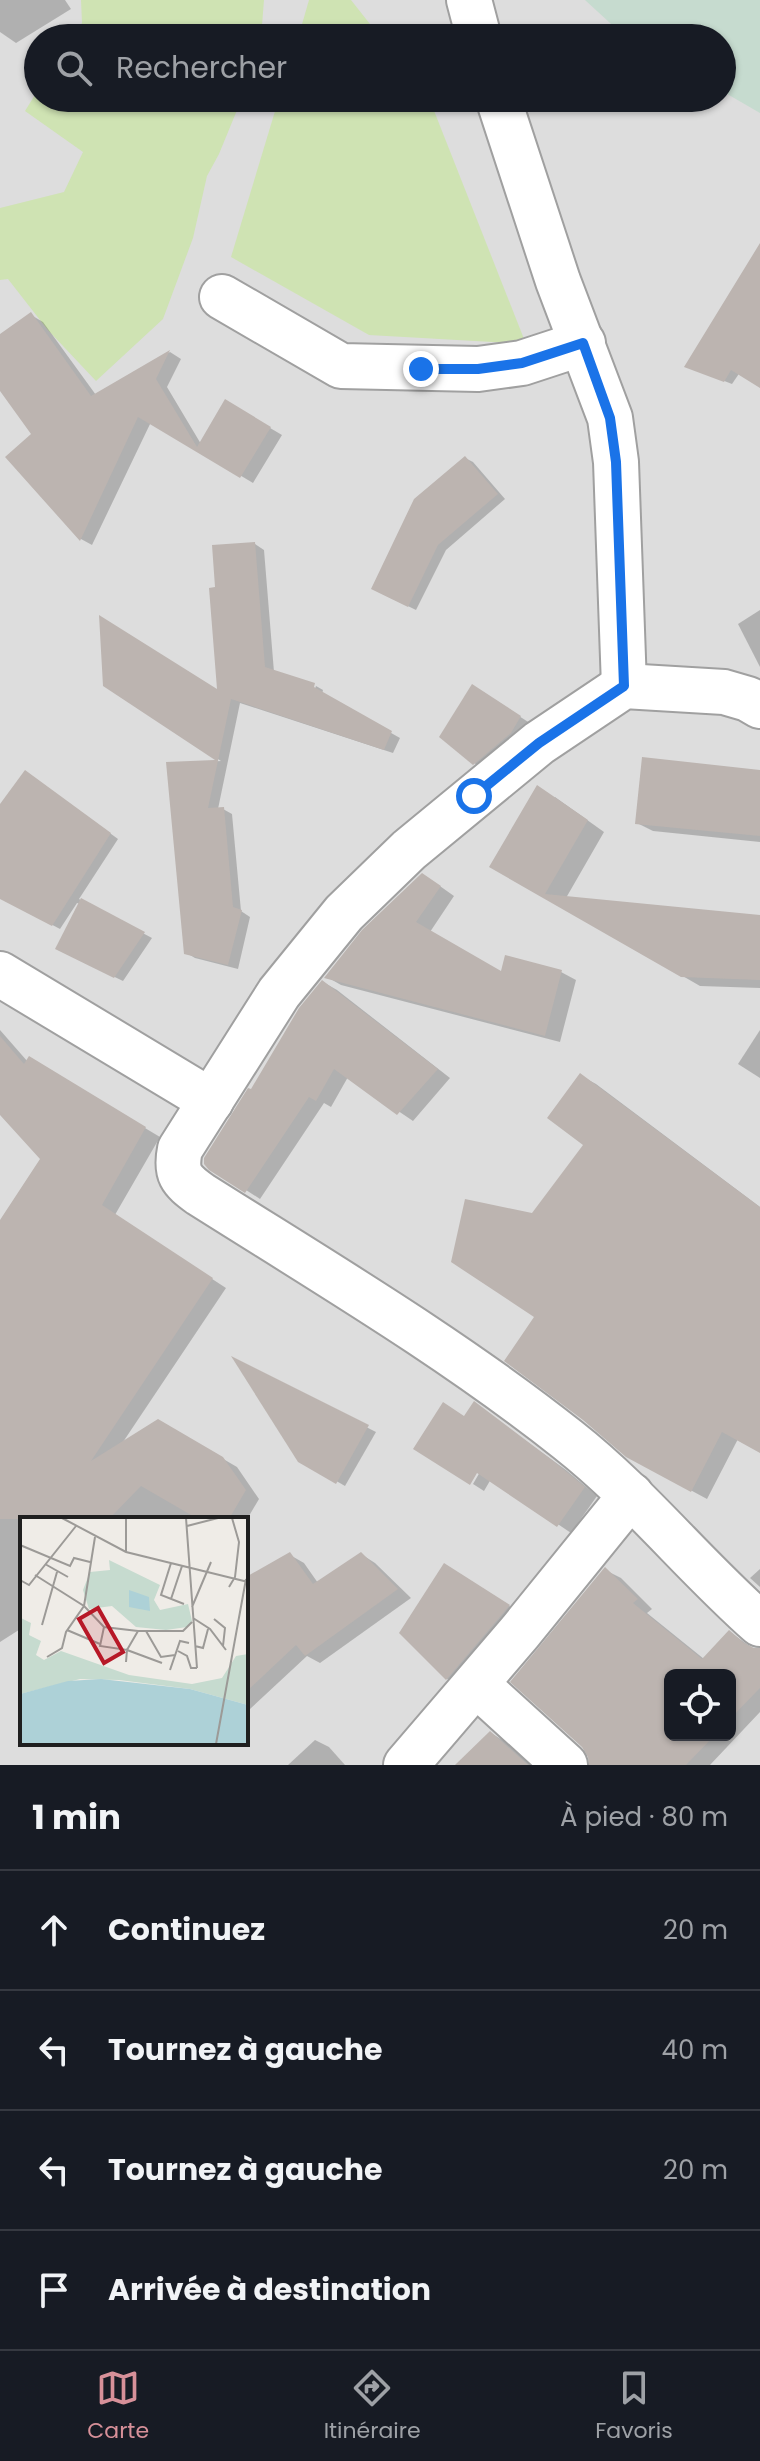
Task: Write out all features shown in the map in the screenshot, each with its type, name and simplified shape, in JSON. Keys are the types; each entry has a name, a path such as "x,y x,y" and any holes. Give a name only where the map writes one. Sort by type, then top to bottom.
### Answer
{"street":[{"path":"469,0 475,24"},
{"path":"503,112 558,281 610,418 616,462 624,686"},
{"path":"222,297 341,366 478,369 522,363 583,343"},
{"path":"760,706 724,692 624,686 539,743 409,850 344,913 279,993 180,1149 177,1165 183,1182 426,1336 568,1440 631,1495 760,1624"},
{"path":"0,974 211,1101"},
{"path":"406,1765 631,1495"},
{"path":"476,1684 565,1765"}],"shaded area":[{"path":"0,0 760,0 760,1765 0,1765"}],"green space":[{"path":"81,0 264,0 262,24 82,23"},
{"path":"309,0 351,0 370,24 302,24"},
{"path":"585,0 760,0 760,113 736,99 736,24 611,24"},
{"path":"26,112 236,112 207,176 193,238 163,319 96,381 47,329 8,279 0,280 0,208 64,192 83,152"},
{"path":"275,112 435,112 526,344 369,335 231,257"}],"building":[{"path":"760,243 760,388 731,370 724,382 684,367"},
{"path":"31,312 91,396 170,350 156,379 197,447 225,399 271,427 240,478 138,417 80,541 5,457 31,434 0,391 0,334"},
{"path":"465,456 498,494 438,545 408,607 371,589 414,499"},
{"path":"255,542 265,667 315,683 314,687 392,731 384,750 231,699 208,808 224,807 233,907 242,910 228,965 184,954 166,762 215,760 103,686 99,615 217,689 209,588 215,587 212,545"},
{"path":"472,684 521,716 511,733 473,765 439,737"},
{"path":"642,757 760,770 760,836 635,824"},
{"path":"25,770 111,833 52,926 0,899 0,804"},
{"path":"537,785 588,820 545,894 760,915 760,980 681,977 489,867"},
{"path":"422,873 441,886 416,922 501,971 505,955 562,970 545,1036 324,978 362,930"},
{"path":"81,898 145,932 114,978 55,949"},
{"path":"322,980 438,1069 397,1115 334,1069 316,1101 309,1097 245,1193 209,1170 204,1158 248,1088 251,1089 299,1008"},
{"path":"0,1036 24,1064 29,1056 146,1127 102,1205 213,1278 91,1461 158,1419 223,1457 246,1490 230,1517 195,1517 141,1486 111,1517 0,1519 0,1220 40,1159 0,1115"},
{"path":"580,1073 760,1207 760,1453 722,1432 691,1492 626,1457 583,1420 504,1361 534,1317 451,1262 465,1199 532,1213 583,1145 547,1118"},
{"path":"231,1356 369,1425 336,1484 298,1462"},
{"path":"474,1401 585,1487 557,1527 477,1473 470,1485 413,1449 443,1402 464,1416"},
{"path":"290,1552 313,1584 361,1552 398,1589 305,1656 296,1645 248,1690 248,1576"},
{"path":"444,1563 510,1605 446,1680 399,1633"},
{"path":"605,1567 638,1599 633,1603 702,1659 729,1630 744,1643 760,1648 760,1688 736,1713 736,1669 664,1669 664,1741 709,1741 686,1765 589,1765 582,1747 510,1682"},
{"path":"490,1731 528,1765 455,1765"}],"route":[{"path":"421,369 478,369 522,363 583,343 610,418 616,462 624,686 539,743 474,796"}]}
